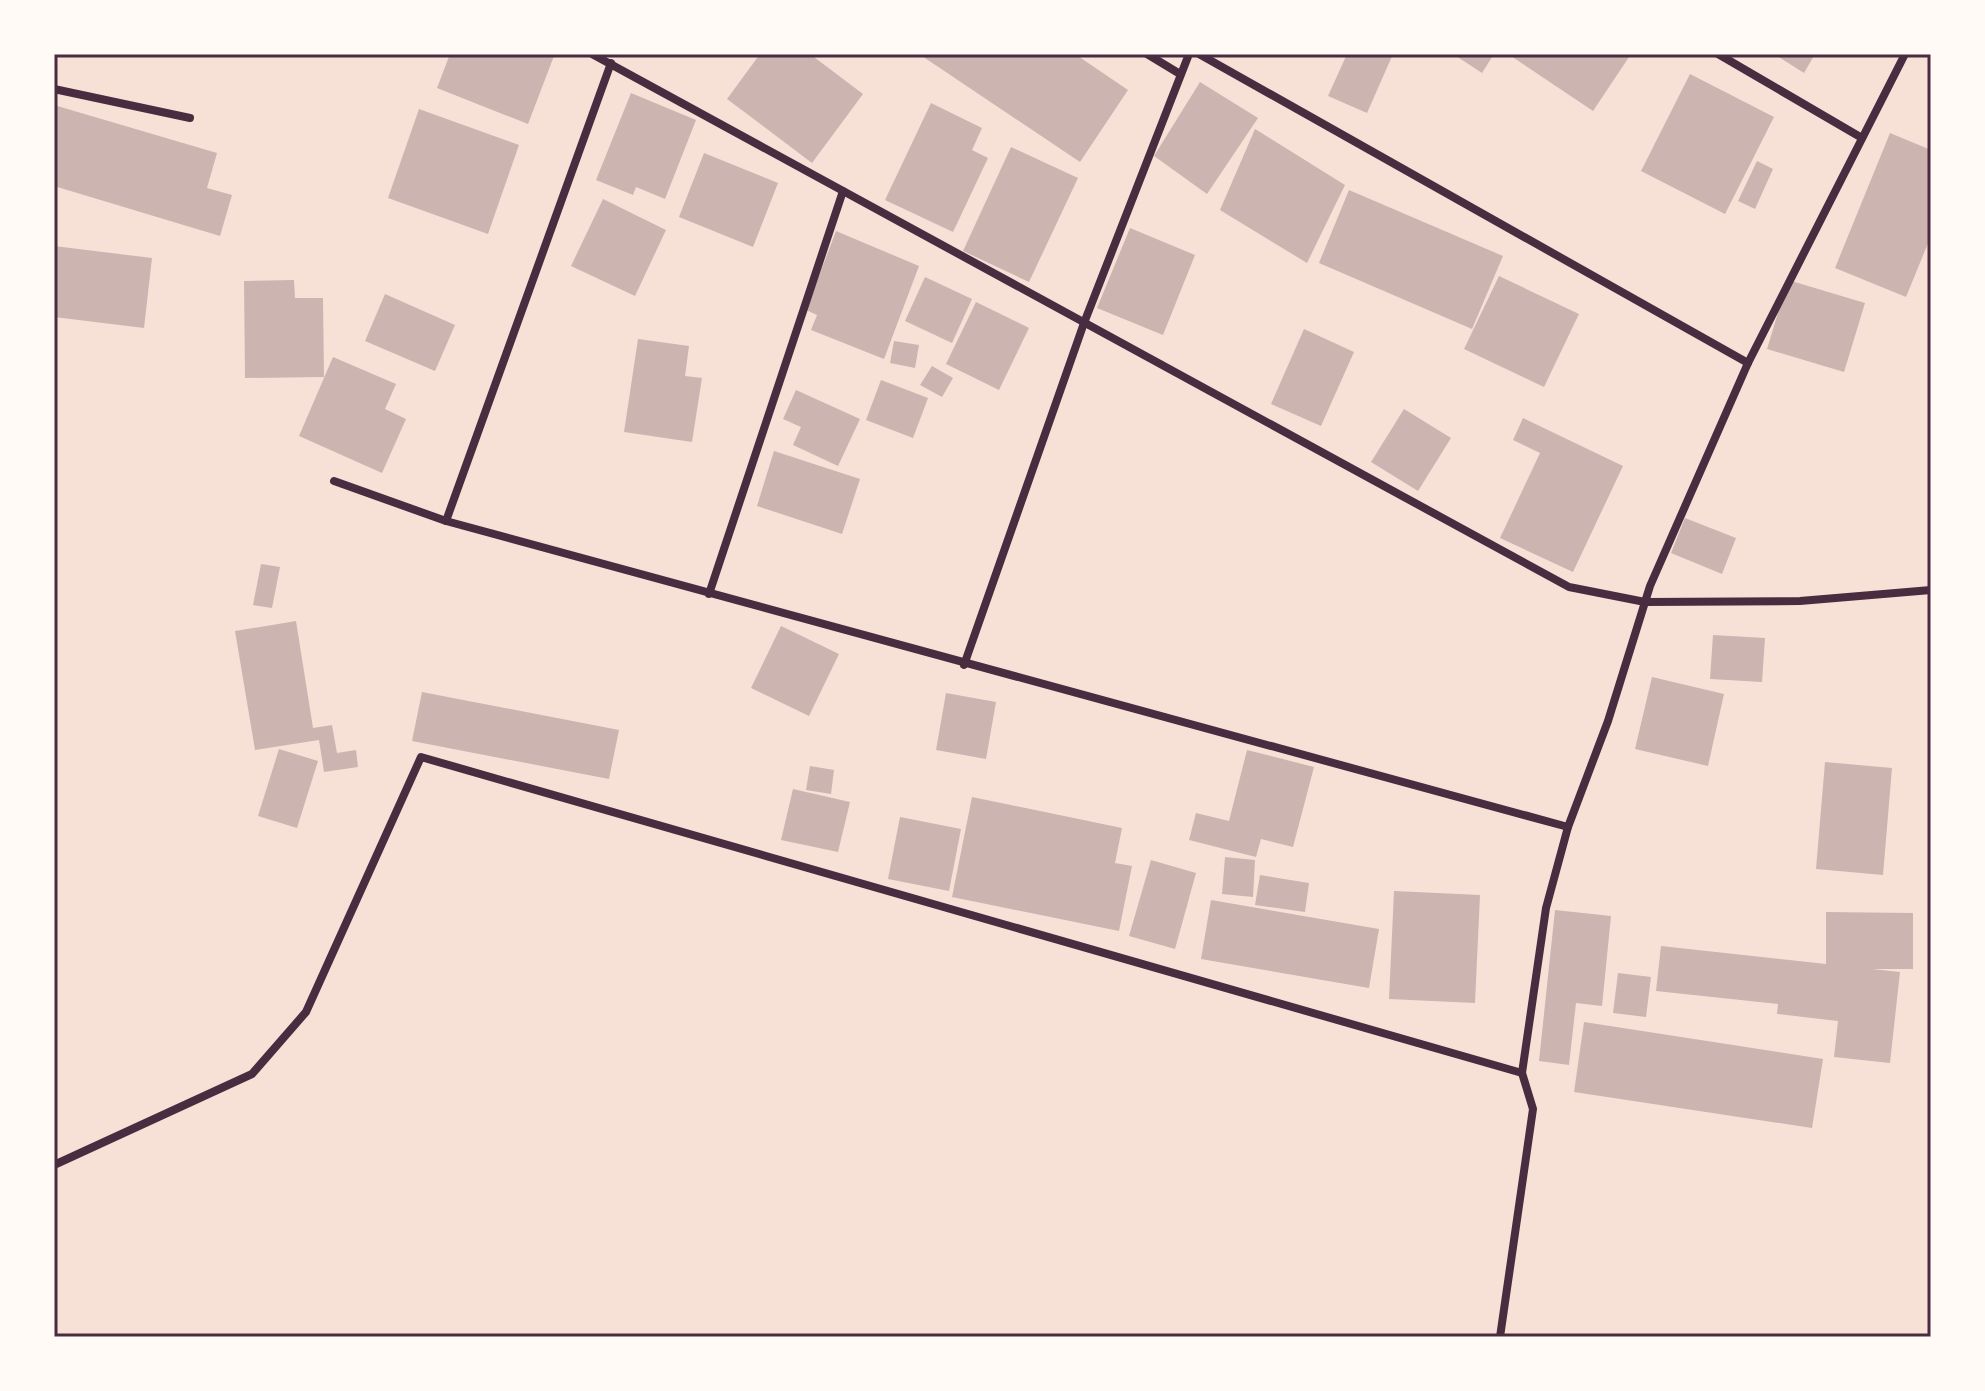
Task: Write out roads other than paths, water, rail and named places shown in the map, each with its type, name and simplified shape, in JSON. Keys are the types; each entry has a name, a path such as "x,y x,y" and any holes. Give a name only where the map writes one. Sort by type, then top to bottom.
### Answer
{"street":[{"path":"592,54 1569,587 1645,602 1800,601 1931,590"},
{"path":"1147,54 1180,74"},
{"path":"964,665 1084,323 1189,54"},
{"path":"1199,54 1748,363"},
{"path":"1718,54 1862,138"},
{"path":"1500,1337 1533,1109 1522,1073 1546,908 1568,827 1608,721 1645,602 1748,363 1905,54"},
{"path":"446,521 611,63"},
{"path":"54,89 190,118"},
{"path":"709,594 843,191"},
{"path":"334,481 446,521 964,665 1568,827"},
{"path":"54,1165 252,1074 306,1012 421,757 1522,1073"}]}
